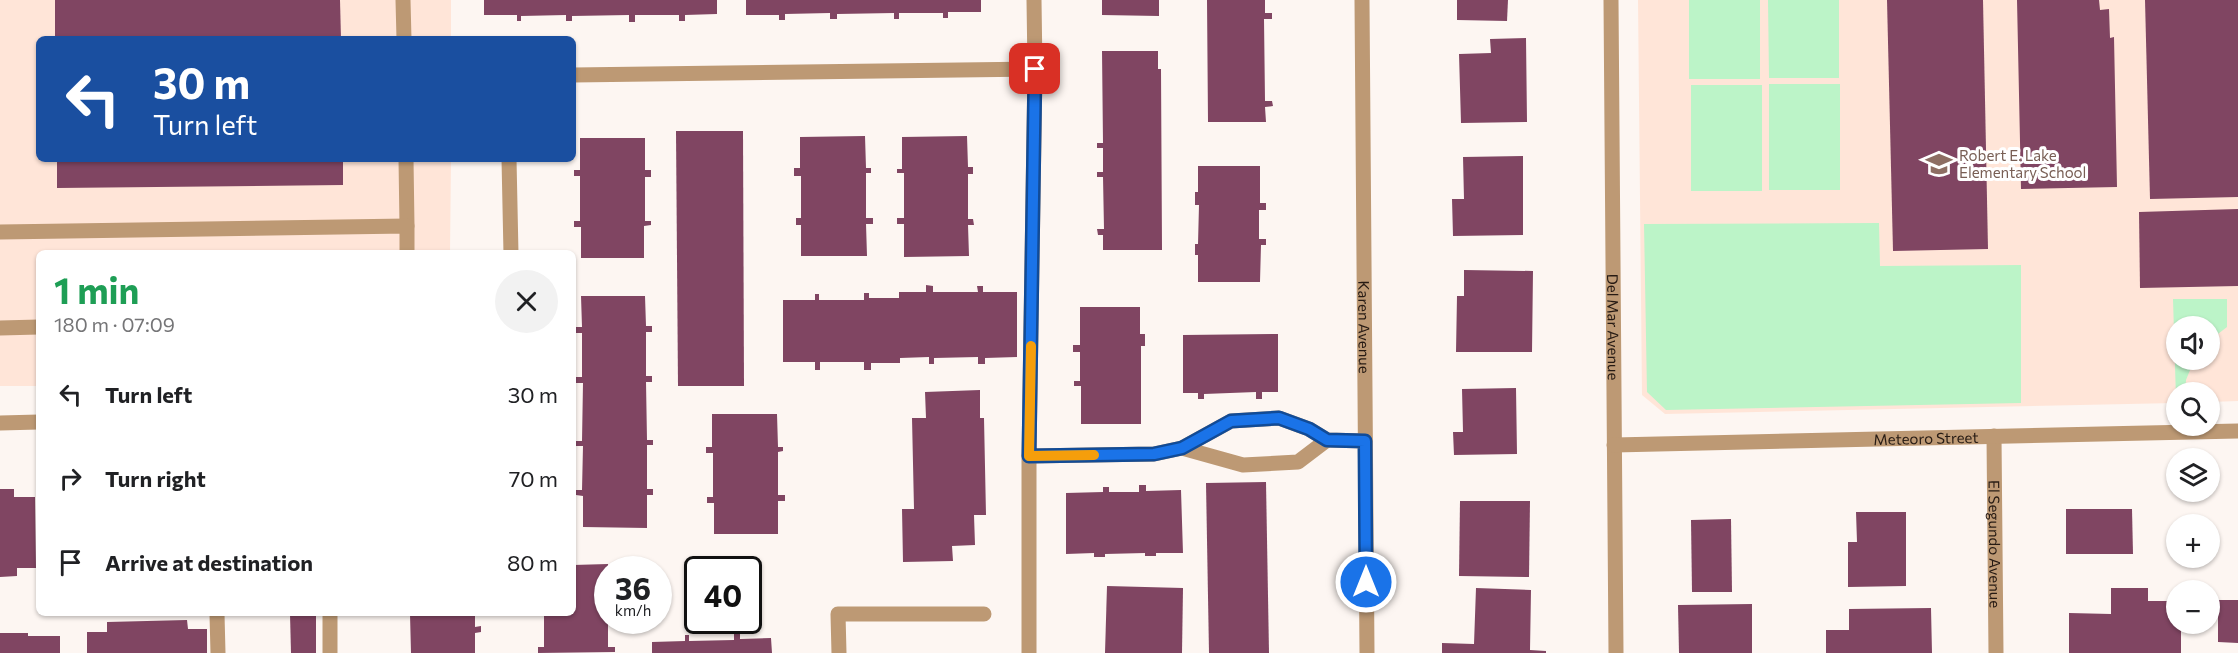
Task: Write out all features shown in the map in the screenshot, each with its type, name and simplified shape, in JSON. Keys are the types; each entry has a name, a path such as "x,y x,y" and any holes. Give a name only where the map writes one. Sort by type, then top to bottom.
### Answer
{"street":[{"path":"403,0 404,36"},
{"path":"1029,653 1034,0"},
{"name":"Karen Avenue","path":"1362,0 1367,653"},
{"name":"Del Mar Avenue","path":"1611,0 1616,653"},
{"path":"576,75 1035,69"},
{"path":"406,162 407,250"},
{"path":"509,162 511,250"},
{"path":"0,232 407,226"},
{"path":"0,328 36,327"},
{"path":"1029,456 1154,454 1182,448 1231,421 1279,418 1309,429 1327,440 1365,441"},
{"path":"0,423 36,422"},
{"name":"Meteoro Street","path":"1614,445 2238,431"},
{"name":"El Segundo Avenue","path":"1995,436 1996,653"},
{"path":"1182,448 1243,465 1254,465 1298,462 1327,440"},
{"path":"839,653 838,614 984,614"},
{"path":"217,616 218,653"},
{"path":"330,616 330,653"}],"shaded area":[{"path":"0,0 451,0 451,36 36,36 36,162 451,162 450,250 36,250 36,386 0,386"},
{"name":"Robert E. Lake Elementary School","path":"1638,0 2238,0 2238,401 2220,402 2220,382 2166,382 2166,403 1665,414 1642,395"}],"green space":[{"path":"1689,0 1760,0 1760,79 1689,79"},
{"path":"1768,0 1839,0 1839,78 1769,78"},
{"path":"1769,84 1840,84 1840,190 1769,190"},
{"path":"1691,85 1762,85 1762,191 1691,191"},
{"path":"1879,223 1880,266 2021,265 2021,403 1666,410 1647,392 1644,224"},
{"path":"2173,299 2227,299 2227,327 2220,332 2220,316 2174,316"},
{"path":"2175,370 2190,370 2186,382 2175,382"}],"building":[{"path":"55,0 340,0 341,36 55,36"},
{"path":"484,0 717,0 717,14 685,15 685,21 679,21 679,15 635,15 635,22 629,22 629,15 572,16 572,21 566,21 566,15 521,16 521,21 517,21 517,15 484,15"},
{"path":"746,0 981,0 981,12 948,12 948,18 943,18 943,13 899,13 899,19 894,19 894,13 837,14 837,19 830,19 830,13 785,14 785,20 779,20 779,15 746,15"},
{"path":"1102,0 1159,0 1159,16 1102,15"},
{"path":"1207,0 1265,0 1265,13 1272,13 1272,19 1264,19 1265,101 1272,101 1273,106 1265,107 1266,122 1208,122"},
{"path":"1457,0 1508,0 1507,21 1457,20"},
{"path":"1887,0 1983,0 1988,249 1893,251"},
{"path":"2017,0 2099,0 2100,10 2109,9 2110,38 2114,37 2117,187 2021,189"},
{"path":"2145,0 2238,0 2238,197 2150,199"},
{"path":"1526,38 1527,122 1461,123 1459,54 1491,53 1490,39"},
{"path":"1102,51 1158,51 1158,69 1161,69 1162,250 1103,250 1103,235 1098,235 1097,229 1104,229 1103,177 1097,177 1097,172 1103,172 1103,148 1097,148 1097,143 1103,143"},
{"path":"676,131 743,131 744,386 678,386"},
{"path":"865,136 866,168 871,168 871,173 866,173 866,218 873,218 873,224 866,224 867,256 801,256 801,225 796,225 796,218 801,218 801,176 794,176 794,168 800,168 800,137"},
{"path":"967,136 968,167 973,167 973,174 968,174 968,219 973,219 974,225 968,225 969,256 904,257 904,224 897,224 897,218 904,218 904,173 897,173 897,169 902,169 902,137"},
{"path":"580,138 645,138 645,170 651,170 651,177 645,177 645,221 651,221 651,225 644,226 644,258 581,258 581,227 574,227 574,221 580,221 580,176 574,176 574,170 580,170"},
{"path":"1523,156 1523,235 1453,236 1452,199 1464,199 1463,157"},
{"path":"57,162 343,162 343,185 57,188"},
{"path":"1198,166 1260,166 1260,203 1266,203 1266,210 1259,210 1259,239 1266,239 1266,245 1261,245 1260,282 1198,282 1198,255 1195,255 1195,244 1198,244 1199,205 1195,205 1195,192 1198,192"},
{"path":"2238,209 2238,286 2140,288 2139,212"},
{"path":"1464,270 1533,271 1532,352 1456,352 1457,296 1464,296"},
{"path":"926,285 933,286 933,292 978,292 977,286 983,286 983,292 1017,292 1017,357 985,358 985,364 978,364 978,357 934,358 934,364 929,364 929,357 900,358 900,363 871,363 871,370 864,370 864,362 820,362 820,370 815,370 815,362 783,362 783,300 815,300 815,294 819,294 819,300 864,300 864,293 869,293 869,298 899,298 899,292 926,292"},
{"path":"581,296 645,296 646,326 652,326 652,332 646,332 646,376 652,376 652,382 646,382 647,440 653,440 653,445 647,445 647,489 653,489 653,495 647,495 647,528 583,527 583,496 576,495 576,490 582,490 583,446 576,446 576,441 582,441 583,383 576,383 576,377 582,377 582,333 576,333 576,327 582,327"},
{"path":"1080,307 1140,307 1140,334 1145,334 1145,346 1141,346 1141,424 1081,424 1081,386 1074,386 1074,381 1080,381 1080,352 1073,352 1073,345 1080,345"},
{"path":"1278,334 1278,392 1262,392 1262,399 1256,399 1256,392 1204,394 1204,399 1198,399 1198,393 1183,393 1183,335"},
{"path":"1516,388 1517,454 1454,455 1453,432 1463,432 1462,389"},
{"path":"980,390 980,418 984,418 986,515 974,515 975,545 952,546 953,561 903,562 902,509 914,509 912,418 926,418 925,392"},
{"path":"712,414 777,414 778,447 783,447 783,451 778,452 778,495 785,495 785,501 778,501 778,534 714,534 714,503 707,503 707,497 713,497 713,453 706,453 706,447 712,447"},
{"path":"1266,482 1269,653 1209,653 1206,483"},
{"path":"1139,485 1146,485 1146,491 1181,490 1183,553 1156,553 1156,556 1145,556 1145,553 1105,554 1105,557 1094,557 1094,553 1066,554 1066,493 1103,492 1103,487 1109,487 1109,492 1139,492"},
{"path":"0,489 14,489 14,497 35,497 36,568 17,568 17,576 0,577"},
{"path":"1460,501 1530,501 1529,577 1459,576"},
{"path":"2066,509 2132,509 2133,554 2066,554"},
{"path":"1856,512 1906,512 1906,586 1848,587 1848,542 1857,542"},
{"path":"1731,519 1732,592 1692,592 1691,520"},
{"path":"594,564 594,634 608,634 608,647 615,647 615,652 538,653 538,647 544,647 544,616 576,616 576,565"},
{"path":"1107,586 1183,588 1182,653 1105,653"},
{"path":"1476,588 1531,590 1530,650 1546,651 1546,653 1442,653 1442,643 1474,644"},
{"path":"2111,588 2148,588 2148,601 2166,601 2166,634 2181,634 2181,653 2069,653 2069,613 2111,614"},
{"path":"2220,600 2238,600 2238,643 2218,642"},
{"path":"1752,604 1752,653 1679,653 1678,605"},
{"path":"1931,608 1932,653 1826,653 1826,630 1849,630 1849,609"},
{"path":"290,616 316,616 316,653 291,653"},
{"path":"410,616 475,616 475,627 481,626 481,632 475,633 475,653 411,653"},
{"path":"187,620 188,629 207,629 207,653 87,653 87,632 107,632 107,622"},
{"path":"0,633 60,636 60,653 0,653"},
{"path":"734,634 740,634 740,639 771,638 772,653 652,653 652,642 685,641 685,635 689,635 689,641 734,640"}],"slow traffic":[{"path":"1031,346 1029,456 1094,455"}],"place":[{"name":"Robert E. Lake Elementary School","path":"1939,164"}],"route":[{"path":"1035,69 1029,456 1154,454 1182,448 1231,421 1279,418 1309,429 1327,440 1365,441 1366,582"}]}
